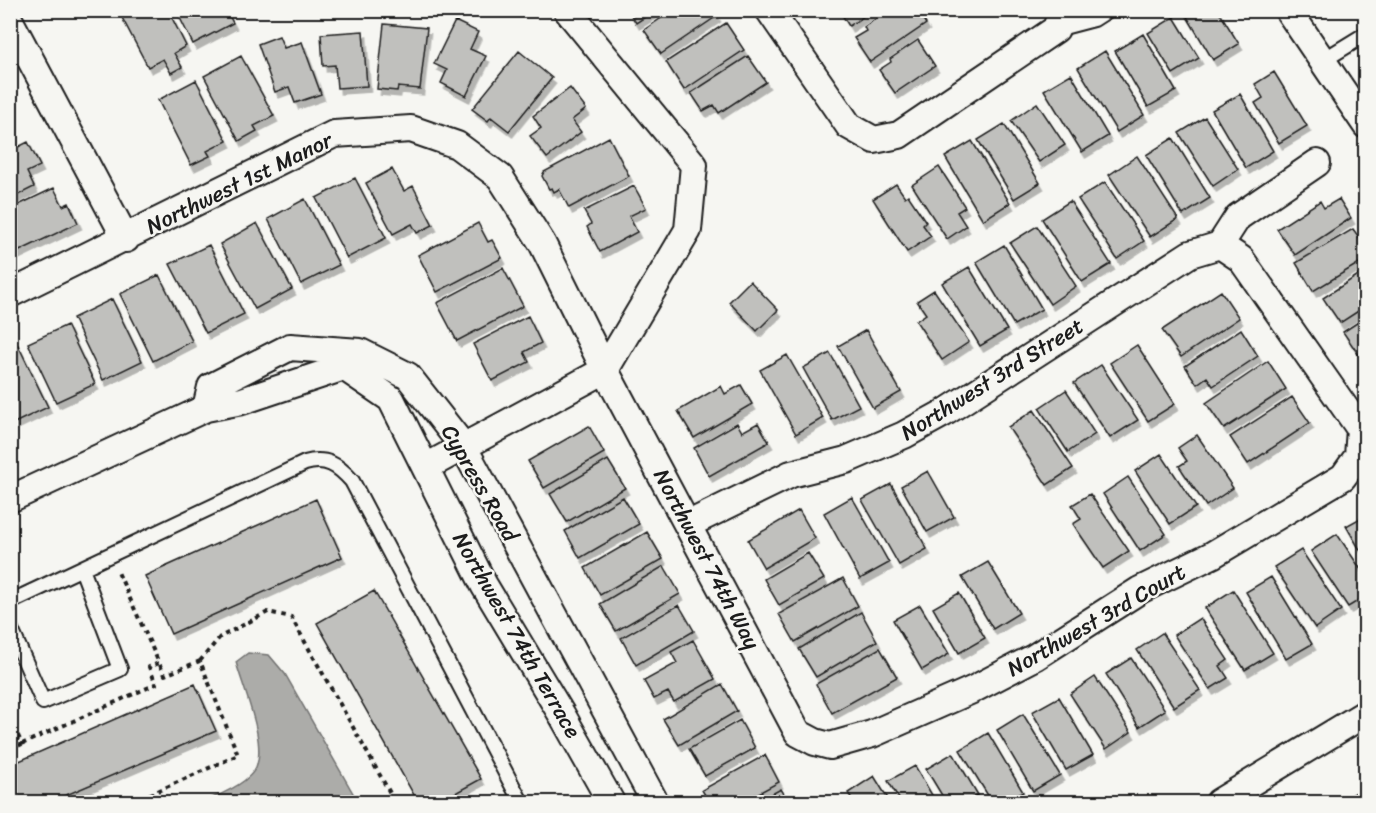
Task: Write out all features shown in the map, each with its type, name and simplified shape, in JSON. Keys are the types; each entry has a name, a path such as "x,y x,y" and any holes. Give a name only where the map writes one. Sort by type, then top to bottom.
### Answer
{"street":[{"path":"23,10 10,19 126,239"},
{"path":"426,466 605,370 688,230 694,165 567,10"},
{"path":"769,10 849,126 874,140 899,135 1059,20"},
{"path":"1288,10 1365,125"},
{"name":"Northwest 1st Manor","path":"10,294 126,239 334,134 411,129 457,145 500,177 542,243 605,370"},
{"path":"1317,163 1238,217 1220,245 1241,259 1359,429 1361,456"},
{"name":"Northwest 3rd Street","path":"689,524 791,474 846,460 904,435 944,413 1190,254 1220,245"},
{"name":"Cypress Road","path":"206,408 211,387 290,347 360,352 408,376 463,446 655,802"},
{"name":"Cypress Road","path":"10,499 206,408 242,401 344,367 391,399 426,466"},
{"name":"Northwest 74th Way","path":"605,370 689,524 798,733 815,742"},
{"name":"Northwest 3rd Court","path":"815,742 830,746 872,734 972,690 1035,657 1140,590 1212,555 1343,477 1361,456"},
{"name":"Northwest 74th Terrace","path":"426,466 484,585 611,802"},
{"path":"1219,802 1365,713"}],"lane":[{"path":"1059,20 1094,19 1108,10"},
{"path":"1322,61 1365,34"},
{"path":"10,602 305,463 318,459 329,462 341,468 352,481 521,802"},
{"path":"10,627 43,702 120,669 82,569"},
{"path":"1356,802 1365,796"}],"path":[{"path":"159,663 165,675 200,661 219,637 268,612 291,616 394,802"},
{"path":"133,802 238,755 200,661"},
{"path":"10,719 22,744 10,750"}],"shaded area":[{"path":"248,653 269,655 285,674 358,802 202,802 240,784 256,767 259,756 256,730 236,662"}],"building":[{"path":"118,10 168,10 186,46 174,53 182,67 171,73 163,59 148,67"},
{"path":"176,10 226,10 233,23 193,44"},
{"path":"628,10 656,10 636,23"},
{"path":"673,10 714,10 717,16 661,54 644,30"},
{"path":"839,10 873,10 849,26"},
{"path":"888,10 897,10 901,16 909,10 917,10 926,24 870,62 854,38 866,31 864,27"},
{"path":"1183,10 1218,10 1239,44 1213,60"},
{"path":"1174,17 1199,58 1173,74 1148,33"},
{"path":"455,21 478,32 470,49 486,56 466,96 441,83 447,70 434,64"},
{"path":"726,23 744,50 684,90 666,62"},
{"path":"384,24 427,28 420,89 398,87 397,91 377,89"},
{"path":"363,31 367,86 337,88 335,65 323,66 321,34"},
{"path":"1143,34 1176,91 1148,107 1115,51"},
{"path":"279,36 284,48 302,42 321,94 295,103 289,87 275,92 258,44"},
{"path":"918,40 935,66 895,93 879,70 891,62 890,59"},
{"path":"519,51 552,78 509,131 491,117 488,121 472,109"},
{"path":"1105,51 1144,115 1117,132 1078,68"},
{"path":"241,56 274,116 254,126 257,131 239,141 204,76"},
{"path":"748,56 766,82 719,113 714,105 703,111 691,93"},
{"path":"1274,72 1307,126 1279,143 1255,103 1263,98 1255,84"},
{"path":"1071,74 1108,136 1082,152 1044,90"},
{"path":"196,80 227,141 207,151 210,156 191,165 158,100"},
{"path":"570,88 586,109 572,120 581,132 547,158 530,136 541,128 533,116"},
{"path":"1240,94 1273,151 1246,168 1212,110"},
{"path":"1037,103 1065,145 1039,162 1011,121"},
{"path":"1205,117 1238,169 1213,186 1179,133"},
{"path":"1004,124 1040,183 1014,199 978,140"},
{"path":"609,137 629,176 569,208 559,189 554,192 552,188 549,189 542,176 544,172"},
{"path":"1173,138 1210,198 1183,215 1146,155"},
{"path":"972,141 1010,203 983,220 945,157"},
{"path":"28,142 40,166 27,172 34,187 10,199 10,151"},
{"path":"1137,156 1178,219 1150,237 1109,175"},
{"path":"939,167 965,207 957,212 966,226 947,239 912,185"},
{"path":"392,169 404,191 413,186 433,225 417,233 412,224 393,234 366,183"},
{"path":"355,178 386,238 347,258 316,198"},
{"path":"1105,182 1144,241 1117,259 1078,199"},
{"path":"896,184 905,197 908,195 926,222 923,225 931,236 907,252 873,199"},
{"path":"634,186 646,208 629,216 637,232 600,252 587,227 591,224 584,211"},
{"path":"54,188 63,206 69,203 78,223 11,255 10,209"},
{"path":"305,199 339,265 301,284 268,219"},
{"path":"1339,199 1351,218 1295,255 1277,229 1320,201 1324,208"},
{"path":"1070,201 1111,264 1082,282 1042,219"},
{"path":"257,223 292,289 255,309 220,244"},
{"path":"478,223 488,242 492,240 502,258 437,292 418,255"},
{"path":"1037,226 1076,286 1050,304 1010,243"},
{"path":"1353,229 1361,240 1366,237 1366,259 1313,291 1296,263"},
{"path":"209,245 244,314 206,333 170,264"},
{"path":"1004,245 1042,309 1014,325 976,262"},
{"path":"969,267 1007,330 980,346 942,283"},
{"path":"503,268 523,306 457,341 437,303"},
{"path":"1366,270 1366,306 1340,323 1323,298"},
{"path":"159,275 192,341 153,361 120,294"},
{"path":"750,281 778,310 757,331 729,302"},
{"path":"934,290 969,342 942,360 916,321 926,314 917,301"},
{"path":"1221,291 1239,318 1181,357 1162,330"},
{"path":"112,299 142,361 103,380 73,318"},
{"path":"528,316 541,343 524,352 529,362 492,381 473,344"},
{"path":"1366,317 1366,355 1361,358 1343,332"},
{"path":"67,325 95,384 56,402 28,343"},
{"path":"1241,329 1258,356 1213,386 1207,377 1197,384 1185,366"},
{"path":"866,330 901,392 873,408 838,346"},
{"path":"18,345 48,407 10,425 10,349"},
{"path":"1137,345 1175,404 1148,421 1110,363"},
{"path":"830,353 859,406 832,420 803,368"},
{"path":"787,355 823,418 796,434 760,370"},
{"path":"1268,361 1286,389 1224,429 1206,403"},
{"path":"1101,365 1138,420 1110,438 1074,383"},
{"path":"741,385 752,404 694,438 678,411 721,386 725,394"},
{"path":"1066,390 1095,434 1068,452 1039,408"},
{"path":"1292,397 1310,423 1248,464 1230,437"},
{"path":"1034,410 1073,468 1047,485 1008,427"},
{"path":"737,423 742,432 758,423 769,442 709,476 694,448"},
{"path":"589,426 604,453 544,488 528,461"},
{"path":"1197,435 1233,488 1206,506 1179,466 1187,461 1178,448"},
{"path":"1161,454 1196,507 1170,524 1135,471"},
{"path":"608,460 625,488 567,522 550,494"},
{"path":"928,471 954,517 927,532 901,486"},
{"path":"1128,477 1166,534 1140,551 1103,494"},
{"path":"891,484 927,549 899,565 862,500"},
{"path":"1090,494 1129,551 1103,568 1073,524 1081,519 1072,505"},
{"path":"623,497 639,524 580,558 565,531"},
{"path":"852,497 889,563 860,579 824,513"},
{"path":"316,499 342,557 171,634 145,576"},
{"path":"799,510 815,538 764,568 748,540"},
{"path":"1366,515 1366,560 1346,526"},
{"path":"647,532 663,559 600,595 585,568"},
{"path":"1337,534 1366,577 1366,596 1348,607 1311,551"},
{"path":"1301,550 1341,610 1315,628 1274,567"},
{"path":"808,553 824,579 779,605 764,579"},
{"path":"988,562 1019,613 993,629 962,577"},
{"path":"664,566 680,594 616,631 600,604"},
{"path":"1271,577 1312,644 1286,659 1246,592"},
{"path":"843,578 858,606 795,642 779,614"},
{"path":"1233,590 1273,653 1245,670 1205,608"},
{"path":"374,591 481,779 439,802 418,802 317,623"},
{"path":"959,593 985,638 959,653 933,608"},
{"path":"679,605 694,631 636,665 621,638"},
{"path":"920,605 949,654 922,670 893,620"},
{"path":"861,612 877,641 816,677 799,649"},
{"path":"1200,618 1228,660 1220,666 1228,678 1210,689 1174,635"},
{"path":"1162,633 1200,690 1174,707 1137,650"},
{"path":"693,640 715,679 674,702 668,692 654,699 644,681 677,663 671,652"},
{"path":"880,648 897,677 832,713 816,684"},
{"path":"1131,658 1165,710 1139,727 1106,674"},
{"path":"1095,677 1131,732 1106,749 1070,694"},
{"path":"195,684 216,731 50,802 10,802 10,765"},
{"path":"722,684 737,711 679,745 663,719"},
{"path":"1059,697 1093,755 1066,770 1032,712"},
{"path":"1023,714 1060,775 1033,791 997,730"},
{"path":"740,720 755,748 705,776 689,749"},
{"path":"988,733 1023,792 1006,802 992,802 960,750"},
{"path":"953,753 978,795 968,800 969,802 946,802 926,769"},
{"path":"765,755 779,782 742,802 709,802 702,790"},
{"path":"915,766 936,802 901,802 888,781"},
{"path":"874,776 890,802 854,802 848,793"},
{"path":"781,789 789,802 757,802"}]}
